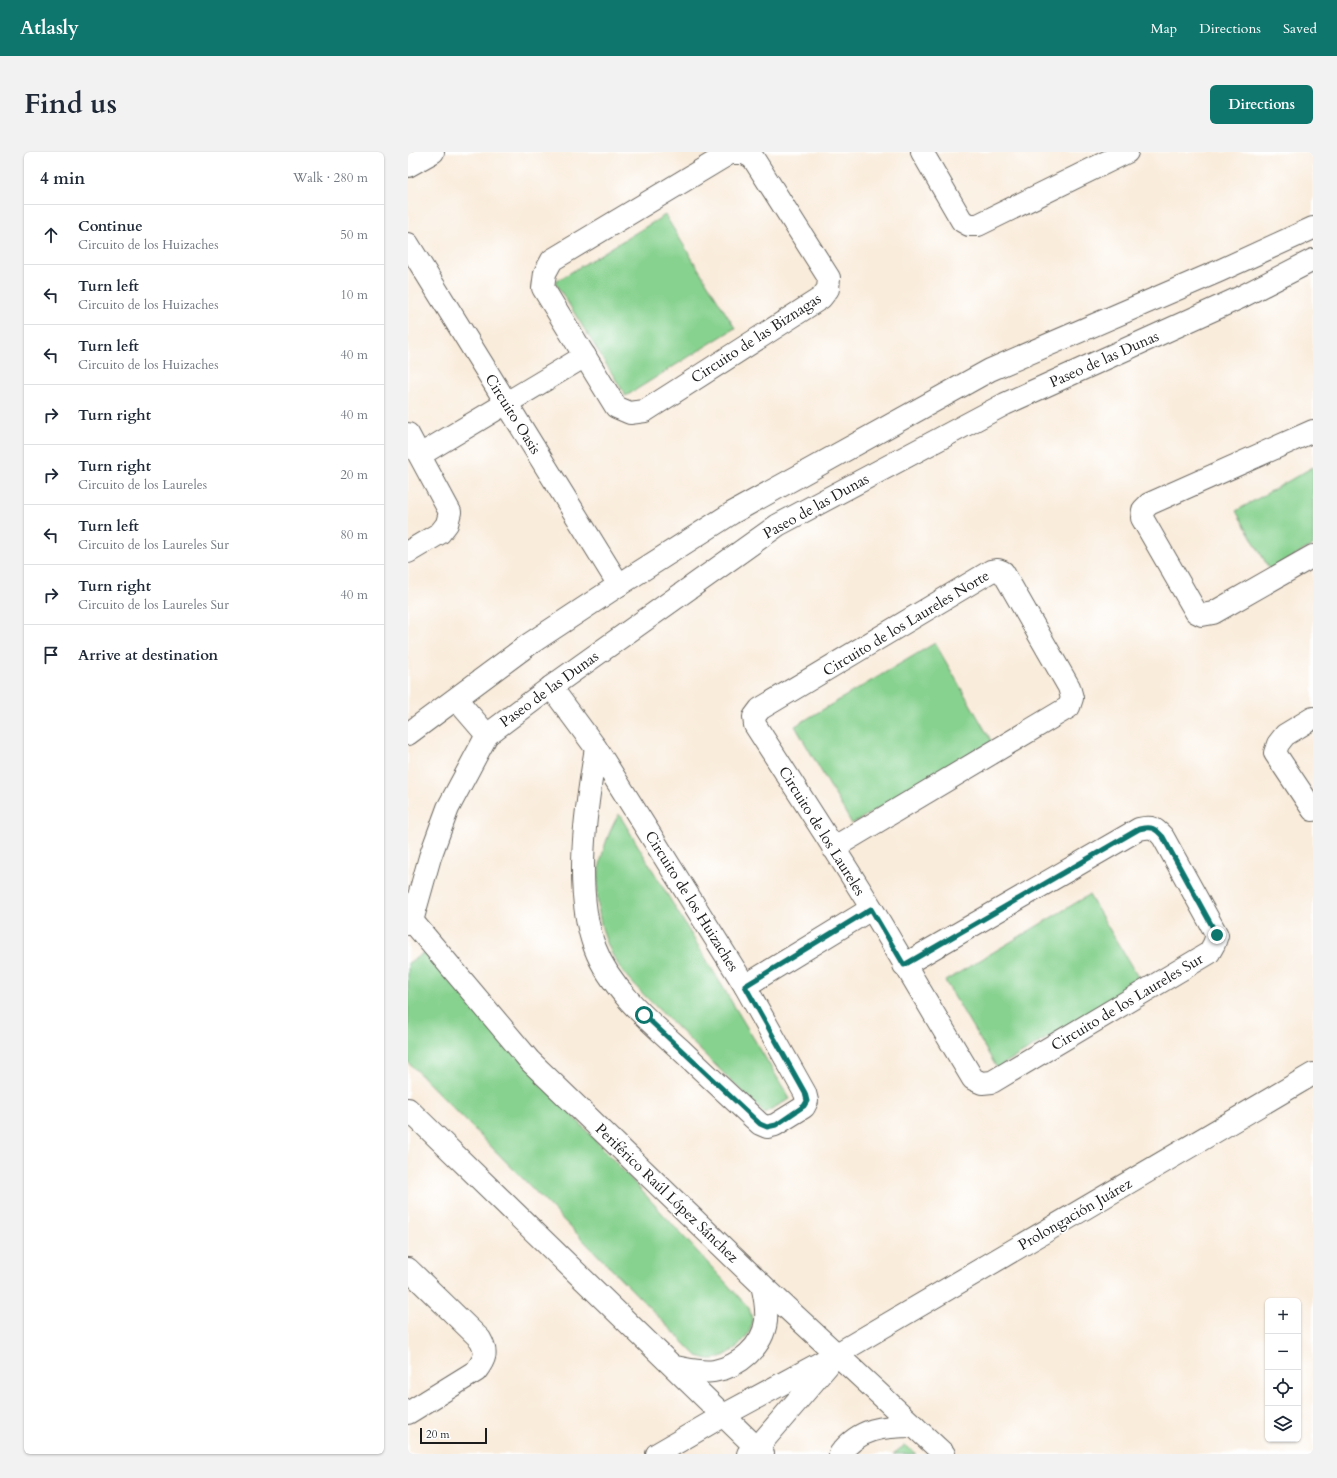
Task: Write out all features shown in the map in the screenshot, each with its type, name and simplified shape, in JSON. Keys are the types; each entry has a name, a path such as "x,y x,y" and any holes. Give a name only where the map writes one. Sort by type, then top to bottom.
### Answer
{"street":[{"path":"408,166 433,152"},
{"path":"922,152 962,220 969,225 978,225 1127,152"},
{"name":"Circuito de las Biznagas","path":"744,153 753,158 829,278 828,289 821,298 645,411 630,413 616,407 585,356 543,288 545,273 552,260 730,154 744,153"},
{"path":"408,734 528,645 732,513 990,370 1212,274 1313,228"},
{"name":"Circuito Oasis","path":"408,244 619,585"},
{"name":"Paseo de las Dunas","path":"409,920 448,808 487,735 551,687 778,525 1005,404 1239,298 1313,260"},
{"path":"420,455 585,356"},
{"path":"1313,431 1149,504 1143,510 1142,518 1196,612 1202,615 1213,613 1313,556"},
{"path":"408,434 450,512 448,524 440,533 408,552"},
{"path":"763,496 778,525"},
{"name":"Circuito de los Laureles Norte","path":"754,717 760,709 991,571 998,570 1002,572 1069,687 1072,698 1069,706 833,848"},
{"name":"Circuito de los Huizaches","path":"551,687 596,748 745,986 805,1093 807,1101 804,1106 776,1125 767,1127 760,1124 644,1015 610,977 595,949 587,923 583,874 587,800 596,748"},
{"path":"456,699 487,735"},
{"name":"Circuito de los Laureles","path":"754,717 755,725 871,909 973,1079 982,1084"},
{"path":"1313,718 1285,735 1278,744 1276,754 1313,810"},
{"name":"Circuito de los Laureles Sur","path":"904,965 1139,829 1148,827 1156,830 1163,837 1217,935 1209,953 992,1082 982,1084"},
{"path":"745,986 871,909"},
{"name":"Periférico Raúl López Sánchez","path":"409,920 530,1061 762,1284 944,1454"},
{"name":"Prolongación Juárez","path":"657,1454 724,1415 837,1354 1313,1074"},
{"path":"408,1109 724,1415 756,1452 837,1354"},
{"path":"408,1269 480,1339 484,1346 485,1354 484,1362 476,1371 408,1413"},
{"path":"675,1367 695,1371 714,1371 732,1366 748,1355 759,1340 766,1322 766,1303 762,1284"},
{"path":"840,1454 846,1446 866,1432 889,1426 914,1426"}],"green space":[{"path":"665,215 735,328 626,396 555,282"},
{"path":"1313,467 1313,545 1270,570 1236,511"},
{"path":"935,643 992,742 852,824 795,726"},
{"path":"619,814 790,1099 764,1113 641,992 626,976 613,955 604,936 599,915 598,895 599,874 603,853 609,833"},
{"path":"1089,895 1141,982 997,1068 945,981"},
{"path":"424,953 749,1308 752,1319 751,1327 744,1340 732,1351 719,1358 713,1359 697,1356 408,1062 408,963"},
{"path":"905,1445 916,1454 893,1454"}],"route":[{"path":"644,1015 760,1124 767,1127 776,1125 804,1106 807,1101 805,1093 745,986 871,909 904,965 1139,829 1148,827 1156,830 1163,837 1217,935"}]}
